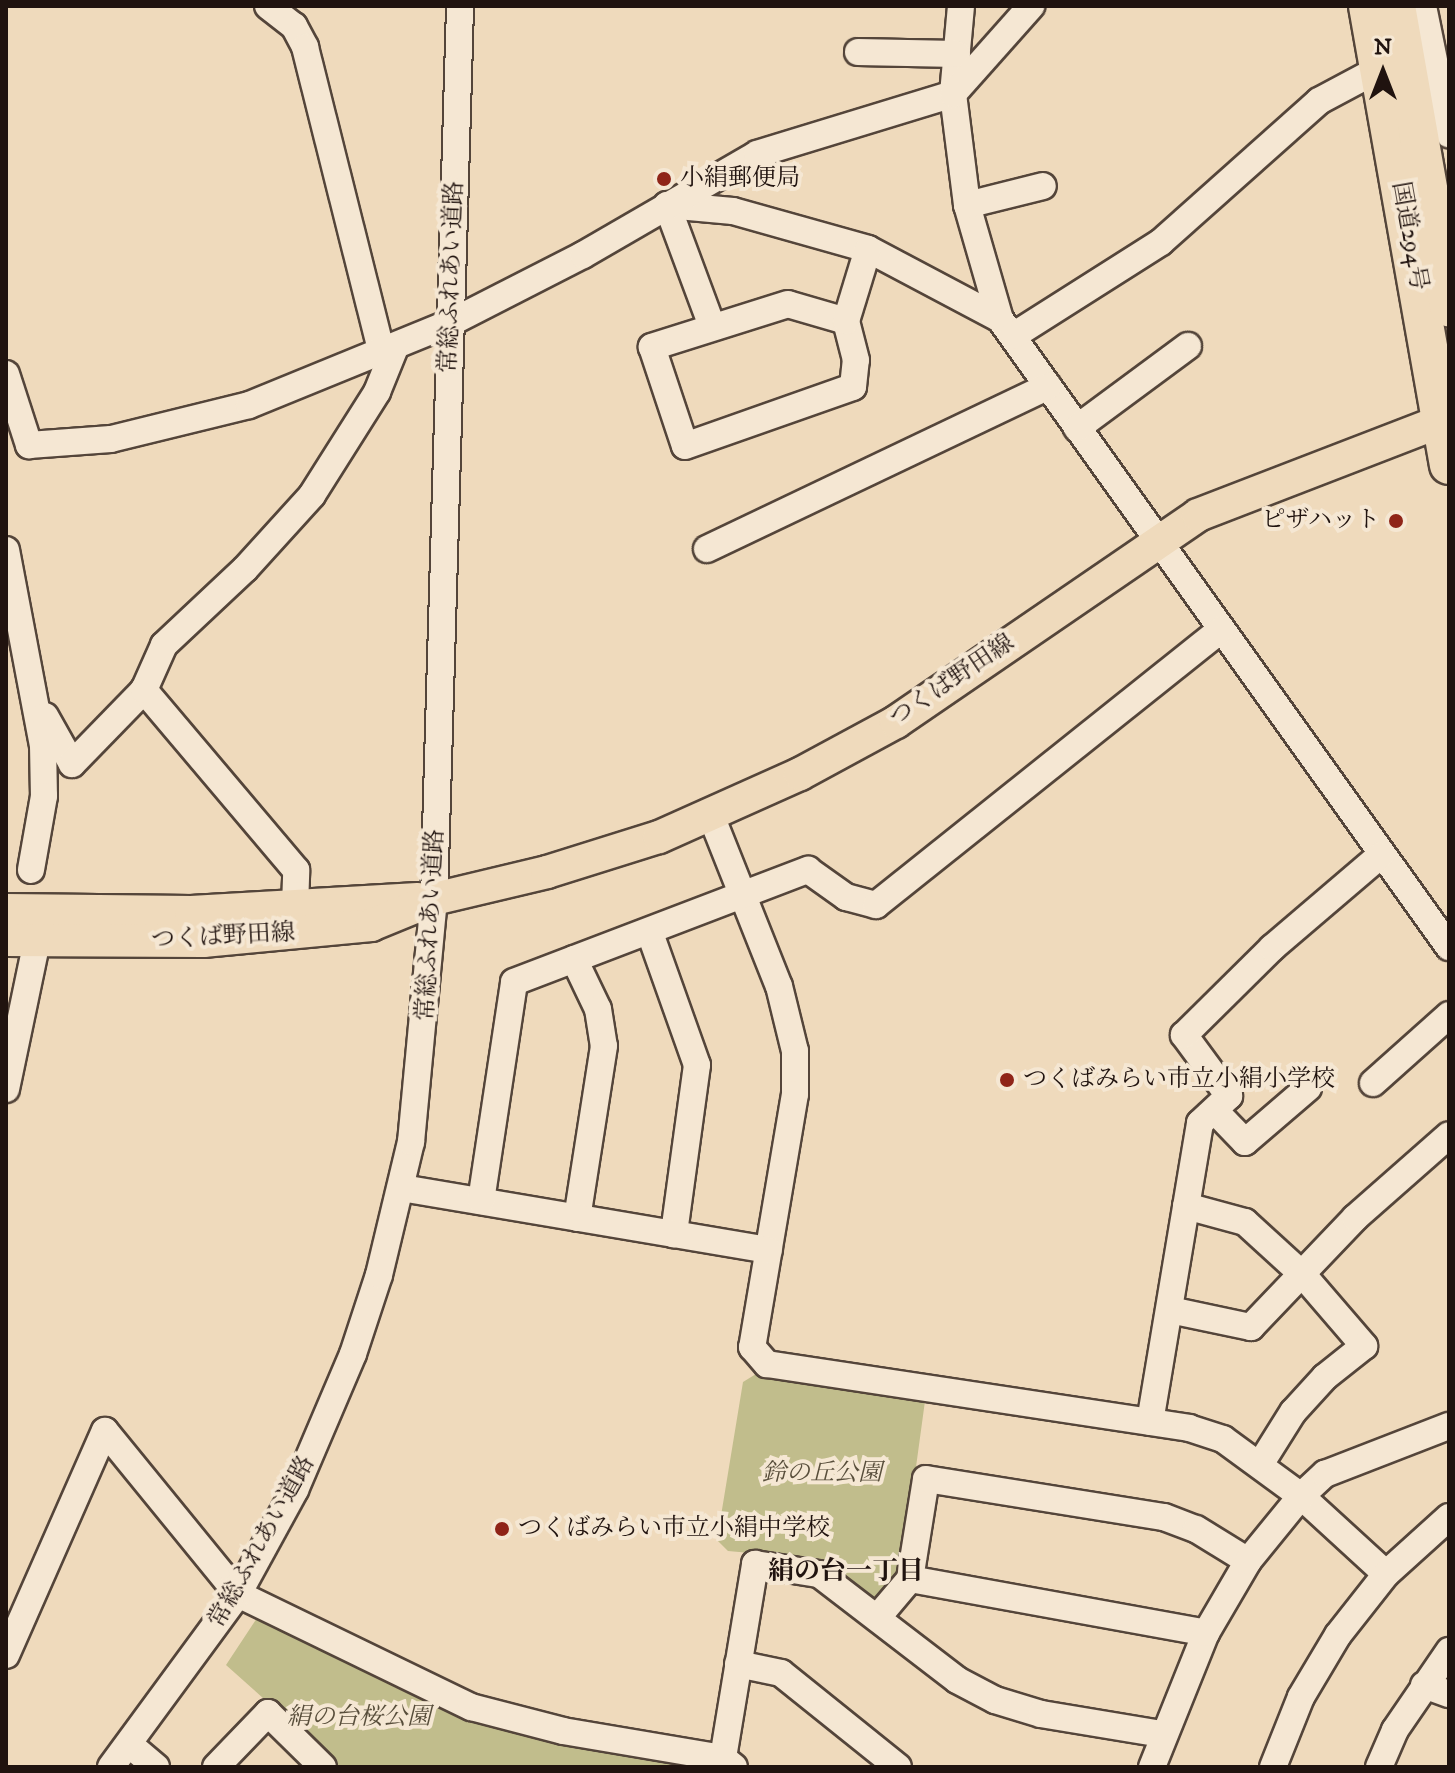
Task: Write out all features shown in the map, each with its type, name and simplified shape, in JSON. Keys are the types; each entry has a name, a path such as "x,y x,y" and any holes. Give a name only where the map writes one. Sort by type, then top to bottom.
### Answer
{"highway":[{"name":"国道294号","path":"1368,6 1406,63 1449,465"},
{"name":"国道294号","path":"1396,6 1449,307"}],"main road":[{"name":"つくば野田線","path":"15,928 287,936 371,925 434,899 592,858 710,813 800,774 896,722 1157,540 1245,495 1445,419"},
{"name":"つくば野田線","path":"15,928 191,912 295,907 372,898 434,899"}],"street":[{"path":"35,699 72,764 144,690 164,645 245,569 312,495 365,413 388,352 305,47 294,26 268,6"},
{"name":"常総ふれあい道路","path":"111,1767 238,1594 329,1415 379,1275 402,1188 420,1087 434,899 460,6"},
{"path":"961,6 953,94 967,205 1006,327 1449,947"},
{"path":"6,374 29,445 111,439 249,405 388,352 450,323 757,154 953,94 1031,6"},
{"path":"1006,327 1161,242 1274,136 1319,101 1406,63 1423,6"},
{"path":"858,52 957,54"},
{"path":"1406,63 1443,86 1449,134"},
{"path":"967,205 1043,186"},
{"path":"667,205 733,211 868,249 1006,327"},
{"path":"667,205 712,326"},
{"path":"846,321 788,304 652,347 685,446 853,387 856,360 846,321 868,249"},
{"path":"1077,428 1188,346"},
{"path":"707,549 1048,386"},
{"path":"6,550 35,699 44,796 31,870"},
{"path":"481,1201 514,982 650,933 808,870 846,897 876,905 1221,630"},
{"path":"144,690 296,870 295,907"},
{"path":"710,813 779,986 795,1051 795,1094 752,1347 767,1364 1150,1422 1223,1439 1261,1463 1301,1496 1386,1574"},
{"path":"1150,1422 1200,1123 1229,1096 1184,1035 1272,948 1381,855"},
{"path":"6,1089 15,928"},
{"path":"650,933 697,1065 674,1234"},
{"path":"574,959 598,1009 604,1046 577,1218"},
{"path":"1373,1083 1449,1015"},
{"path":"1215,1111 1245,1142 1308,1088"},
{"path":"1170,1310 1251,1327 1355,1218 1449,1135"},
{"path":"402,1188 769,1250"},
{"path":"1186,1206 1245,1222 1303,1275 1364,1346 1325,1377 1293,1412 1261,1463"},
{"path":"1152,1767 1162,1734 1206,1633 1248,1561 1301,1496 1325,1474 1449,1426"},
{"path":"6,1655 105,1431 238,1594 471,1707 563,1731 728,1762 738,1664 755,1564 819,1574 957,1680 995,1700 1041,1714 1162,1734"},
{"path":"877,1618 910,1579 926,1479 1164,1517 1196,1529 1248,1561"},
{"path":"1273,1767 1301,1697 1338,1635 1386,1574 1449,1517"},
{"path":"910,1579 1206,1633"},
{"path":"1379,1767 1437,1689 1449,1651"},
{"path":"738,1664 781,1673 898,1767"},
{"path":"216,1767 268,1713 323,1767"},
{"path":"130,1745 156,1767"}],"green space":[{"name":"鈴の丘公園","path":"756,1374 925,1401 901,1577 881,1601 871,1601 785,1556 728,1551 717,1540 743,1382"},
{"name":"絹の台桜公園","path":"259,1615 469,1719 516,1733 707,1767 340,1767 226,1665"}],"place":[{"name":"小絹郵便局","path":"664,179"},
{"name":"ピザハット","path":"1396,521"},
{"name":"つくばみらい市立小絹小学校","path":"1007,1080"},
{"name":"つくばみらい市立小絹中学校","path":"502,1529"}],"district":[{"name":"絹の台一丁目","path":"846,1572"}]}
